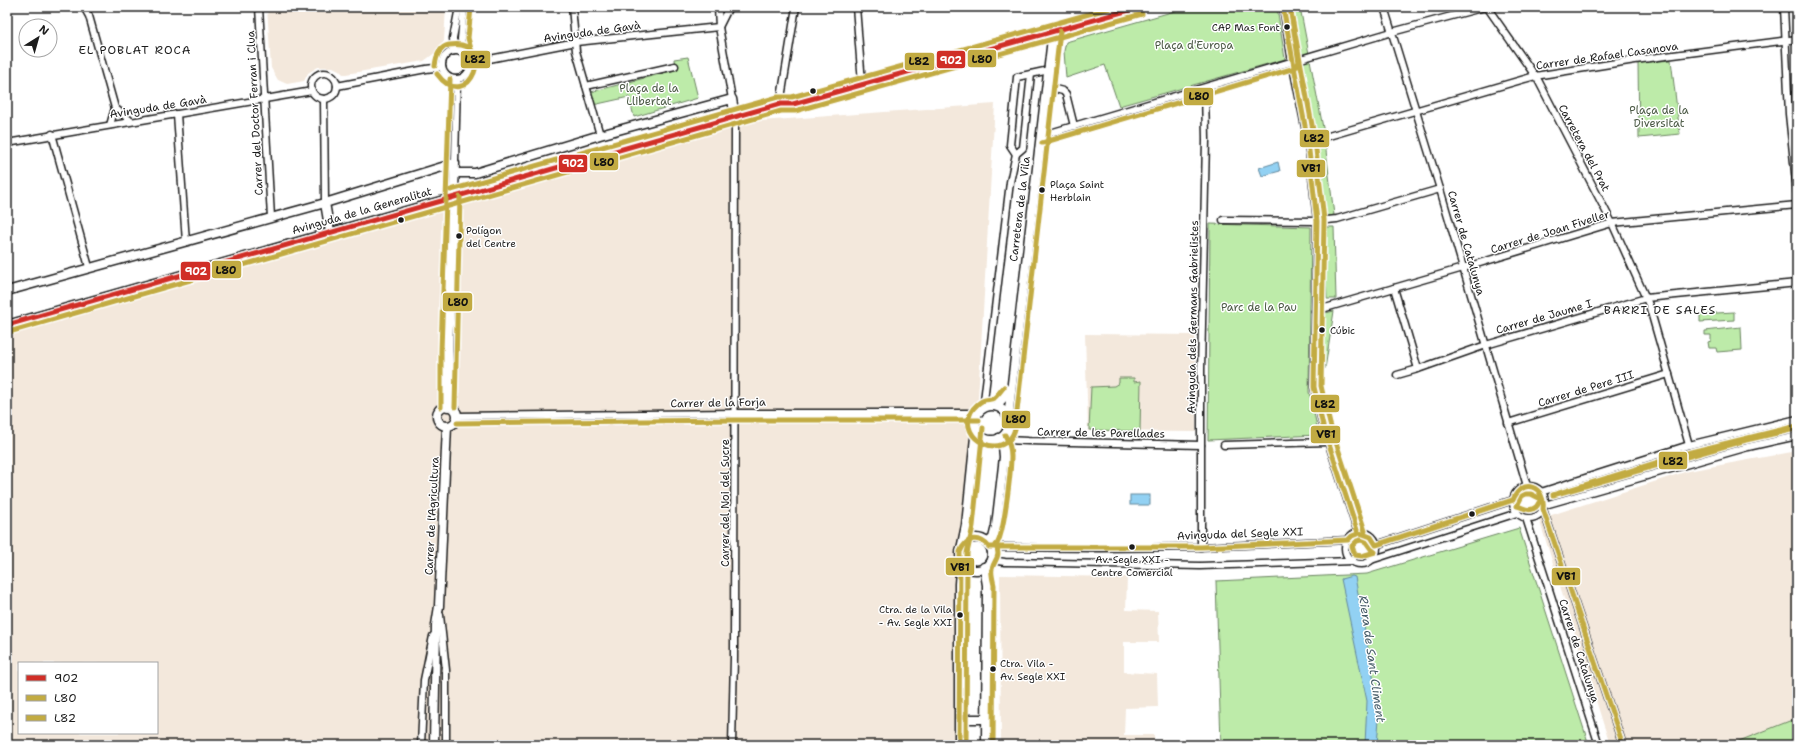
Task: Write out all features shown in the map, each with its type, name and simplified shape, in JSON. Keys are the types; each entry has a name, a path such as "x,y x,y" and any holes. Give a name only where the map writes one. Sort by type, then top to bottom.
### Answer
{"street":[{"path":"84,7 89,16 115,108 110,124"},
{"name":"Carrer del Doctor Ferran i Clua","path":"259,7 271,217"},
{"path":"454,51 453,38 459,7"},
{"path":"457,79 465,75 469,67 461,39 464,7"},
{"path":"572,7 576,51 600,135"},
{"path":"718,7 719,27 735,117"},
{"path":"719,27 729,7"},
{"path":"780,104 796,7"},
{"path":"856,7 862,83"},
{"name":"Avinguda de la Generalitat","path":"7,325 780,104 793,104 862,83 1140,7"},
{"path":"1283,7 1308,142 1317,221 1314,387 1322,426 1358,532"},
{"name":"Carrer de Catalunya","path":"1384,7 1440,189 1527,486"},
{"path":"1040,136 1392,32 1486,7"},
{"name":"Carretera del Prat","path":"1486,7 1535,76 1612,223 1646,298 1689,445"},
{"path":"1784,7 1789,114 1797,192"},
{"name":"Avinguda de Gavà","path":"469,63 576,42 719,27"},
{"name":"Carretera de la Vila","path":"1008,418 1053,30"},
{"name":"Carrer de Rafael Casanova","path":"1308,142 1535,76 1634,60 1797,39"},
{"path":"457,79 446,74 442,67 442,63 446,55 454,51 465,55"},
{"path":"586,86 675,66"},
{"path":"337,86 442,67"},
{"path":"1031,74 1049,70"},
{"path":"320,74 330,74 337,86 332,97 324,99 316,97 312,91 312,83 320,74"},
{"name":"Carretera de la Vila","path":"981,411 1010,182 1016,154 1023,148 1031,74 1017,77 1010,145 1016,154"},
{"path":"448,407 457,79"},
{"path":"1047,86 1063,90 1066,94 1074,126"},
{"name":"Avinguda dels Germans Gabrielistes","path":"1201,547 1201,370 1206,140 1205,88"},
{"name":"Avinguda de Gavà","path":"7,142 312,91"},
{"path":"324,99 325,203 330,232"},
{"path":"455,174 475,173 600,135 732,99"},
{"path":"115,108 131,121"},
{"path":"177,114 186,242"},
{"name":"Carrer del Noi del Sucre","path":"732,745 734,658 735,117"},
{"path":"52,134 89,267"},
{"path":"7,291 89,267 186,242 325,203 455,163"},
{"path":"1223,220 1317,221 1337,219 1440,189"},
{"name":"Carrer de Joan Fiveller","path":"1315,311 1612,223 1797,205"},
{"name":"Carrer de Jaume I","path":"1397,375 1486,345 1646,298 1797,283"},
{"path":"1394,288 1418,369"},
{"name":"Carrer de Pere III","path":"1508,423 1669,374"},
{"path":"996,406 1011,390"},
{"path":"959,745 959,584 961,549 966,525 976,418 981,411 989,406 996,406 1005,412 1008,418 1008,429 1000,438 985,438 979,433 976,427"},
{"path":"448,407 455,411 457,416 453,424 447,426 439,422 438,416 442,408 448,407"},
{"name":"Carrer de la Forja","path":"457,416 981,411"},
{"path":"1541,492 1689,445 1797,419"},
{"name":"Carrer de l'Agricultura","path":"421,745 424,680 439,606 447,426"},
{"path":"1544,507 1544,499 1541,492 1533,486 1527,486 1517,491 1513,500 1514,507 1518,513 1526,518 1537,515 1544,507 1748,447 1797,436"},
{"path":"988,545 993,538 996,526 1004,457 1003,446 1000,438"},
{"name":"Carrer de les Parellades","path":"1000,438 1007,440 1028,441 1201,445"},
{"path":"1224,445 1328,442"},
{"path":"1376,545 1513,500"},
{"name":"Carrer de Catalunya","path":"1544,507 1622,745"},
{"path":"961,559 965,565 971,569 978,569 987,564 1005,562 1200,566 1353,561 1361,564 1518,513"},
{"name":"Carrer de Catalunya","path":"1526,518 1599,745"},
{"path":"1353,561 1346,552 1348,540 1353,534 1358,532 1370,535 1376,545 1375,554 1371,560"},
{"path":"961,549 966,542 974,538 979,539 988,545 991,554 987,564 986,745"},
{"name":"Avinguda del Segle XXI","path":"988,545 1100,548 1201,547 1348,540"},
{"name":"Carrer de l'Agricultura","path":"439,606 446,670 446,745"},
{"name":"Carrer de l'Agricultura","path":"434,745 436,625"},
{"path":"960,719 986,719"}],"shaded area":[{"path":"267,7 446,7 444,41 436,52 424,61 346,74 343,74 333,67 318,67 308,73 304,81 287,84 278,80 271,68"},
{"path":"995,104 958,745 7,745 7,332 734,123"},
{"path":"1085,334 1195,335 1196,432 1088,431"},
{"path":"1797,451 1797,745 1610,745 1539,519 1688,471"},
{"path":"1000,575 1127,577 1126,610 1158,611 1159,642 1124,642 1124,672 1157,674 1158,707 1125,708 1124,735 1154,735 1154,745 1001,745"}],"green space":[{"name":"Plaça d'Europa","path":"1189,7 1277,7 1285,59 1119,106 1105,65 1066,78 1064,51 1066,42"},
{"path":"1289,7 1300,7 1309,54 1299,56"},
{"name":"Plaça de la Llibertat","path":"688,57 698,98 634,117 629,97 593,105 591,92 675,70 674,59"},
{"path":"1310,60 1324,133 1314,135 1300,62"},
{"name":"Plaça de la Diversitat","path":"1671,60 1680,134 1639,138 1638,63"},
{"path":"1325,143 1334,215 1325,217 1315,144"},
{"name":"Parc de la Pau","path":"1210,224 1311,227 1309,392 1319,435 1208,440"},
{"path":"1324,227 1334,227 1336,299 1327,299"},
{"path":"1334,311 1325,369 1321,368 1325,313"},
{"path":"1734,312 1734,320 1700,322 1700,314"},
{"path":"1741,327 1742,350 1717,352 1716,348 1709,348 1708,342 1711,341 1711,335 1705,335 1705,331"},
{"path":"1119,378 1134,378 1134,382 1141,381 1140,431 1089,430 1091,387 1114,386 1119,383"},
{"path":"1519,528 1589,745 1221,745 1216,581 1367,574"},
{"path":"1797,718 1797,745 1729,745"}],"water":[{"path":"1278,162 1280,171 1262,176 1259,168"},
{"path":"1130,495 1150,495 1150,505 1130,505"},
{"path":"1352,576 1355,577 1378,703 1379,719 1377,745 1365,745 1367,701 1341,579"}],"transit line":[{"name":"L82","path":"451,190 778,97 792,97 1114,7"},
{"name":"902","path":"7,325 780,104 793,104 1140,7"},
{"name":"VB1","path":"1283,7 1308,142 1317,221 1314,387 1323,426 1358,533"},
{"name":"L80","path":"1042,143 1295,68 1299,62 1290,7"},
{"name":"L82","path":"1290,7 1315,141 1324,220 1321,386 1330,424 1365,531"},
{"name":"L82","path":"471,8 468,38 472,53"},
{"name":"L80","path":"9,332 781,111 795,111 1142,14"},
{"name":"L80","path":"1004,387 994,398 981,402 971,412 968,422 971,431 976,439 984,444 993,446 1002,445 1010,439 1015,429 1060,31"},
{"name":"L82","path":"435,66 440,50 449,45 464,46 473,52 476,62 474,73 468,82 460,86 449,85 437,74"},
{"name":"L82","path":"441,407 441,351 450,79"},
{"name":"L80","path":"455,407 460,197"},
{"name":"L80","path":"457,423 735,420 979,420"},
{"name":"L82","path":"1795,429 1746,440 1553,495 1691,452 1797,426"},
{"name":"L80","path":"966,745 967,553 973,526 983,428"},
{"name":"L80","path":"993,745 994,585 992,571 998,555 996,545 1002,530 1010,474 1011,450 1005,435"},
{"name":"VB1","path":"959,745 960,552 966,543 973,539 977,539 989,547 1201,547 1348,540 1352,536 1360,533 1371,537 1376,545 1513,500 1522,488 1527,487 1532,487 1541,495 1543,509 1623,745"},
{"name":"L82","path":"1526,494 1531,494 1541,499 1537,506 1531,510 1517,506 1522,496 1526,494"},
{"name":"L82","path":"1361,540 1366,542 1375,552 1362,556 1355,555 1352,546 1357,541 1361,540"}],"place":[{"name":"CAP Mas Font","path":"1287,27"},
{"name":"Plaça Saint Herblain","path":"1042,190"},
{"name":"Polígon del Centre","path":"459,236"},
{"name":"Cúbic","path":"1322,330"},
{"name":"Av. Segle XXI - Centre Comercial","path":"1132,547"},
{"name":"Ctra. de la Vila - Av. Segle XXI","path":"960,615"},
{"name":"Ctra. Vila - Av. Segle XXI","path":"993,669"}],"district":[{"name":"EL POBLAT ROCA","path":"135,50"},
{"name":"BARRI DE SALES","path":"1660,310"}],"water label":[{"name":"Riera de Sant Climent","path":"1372,659"}]}
